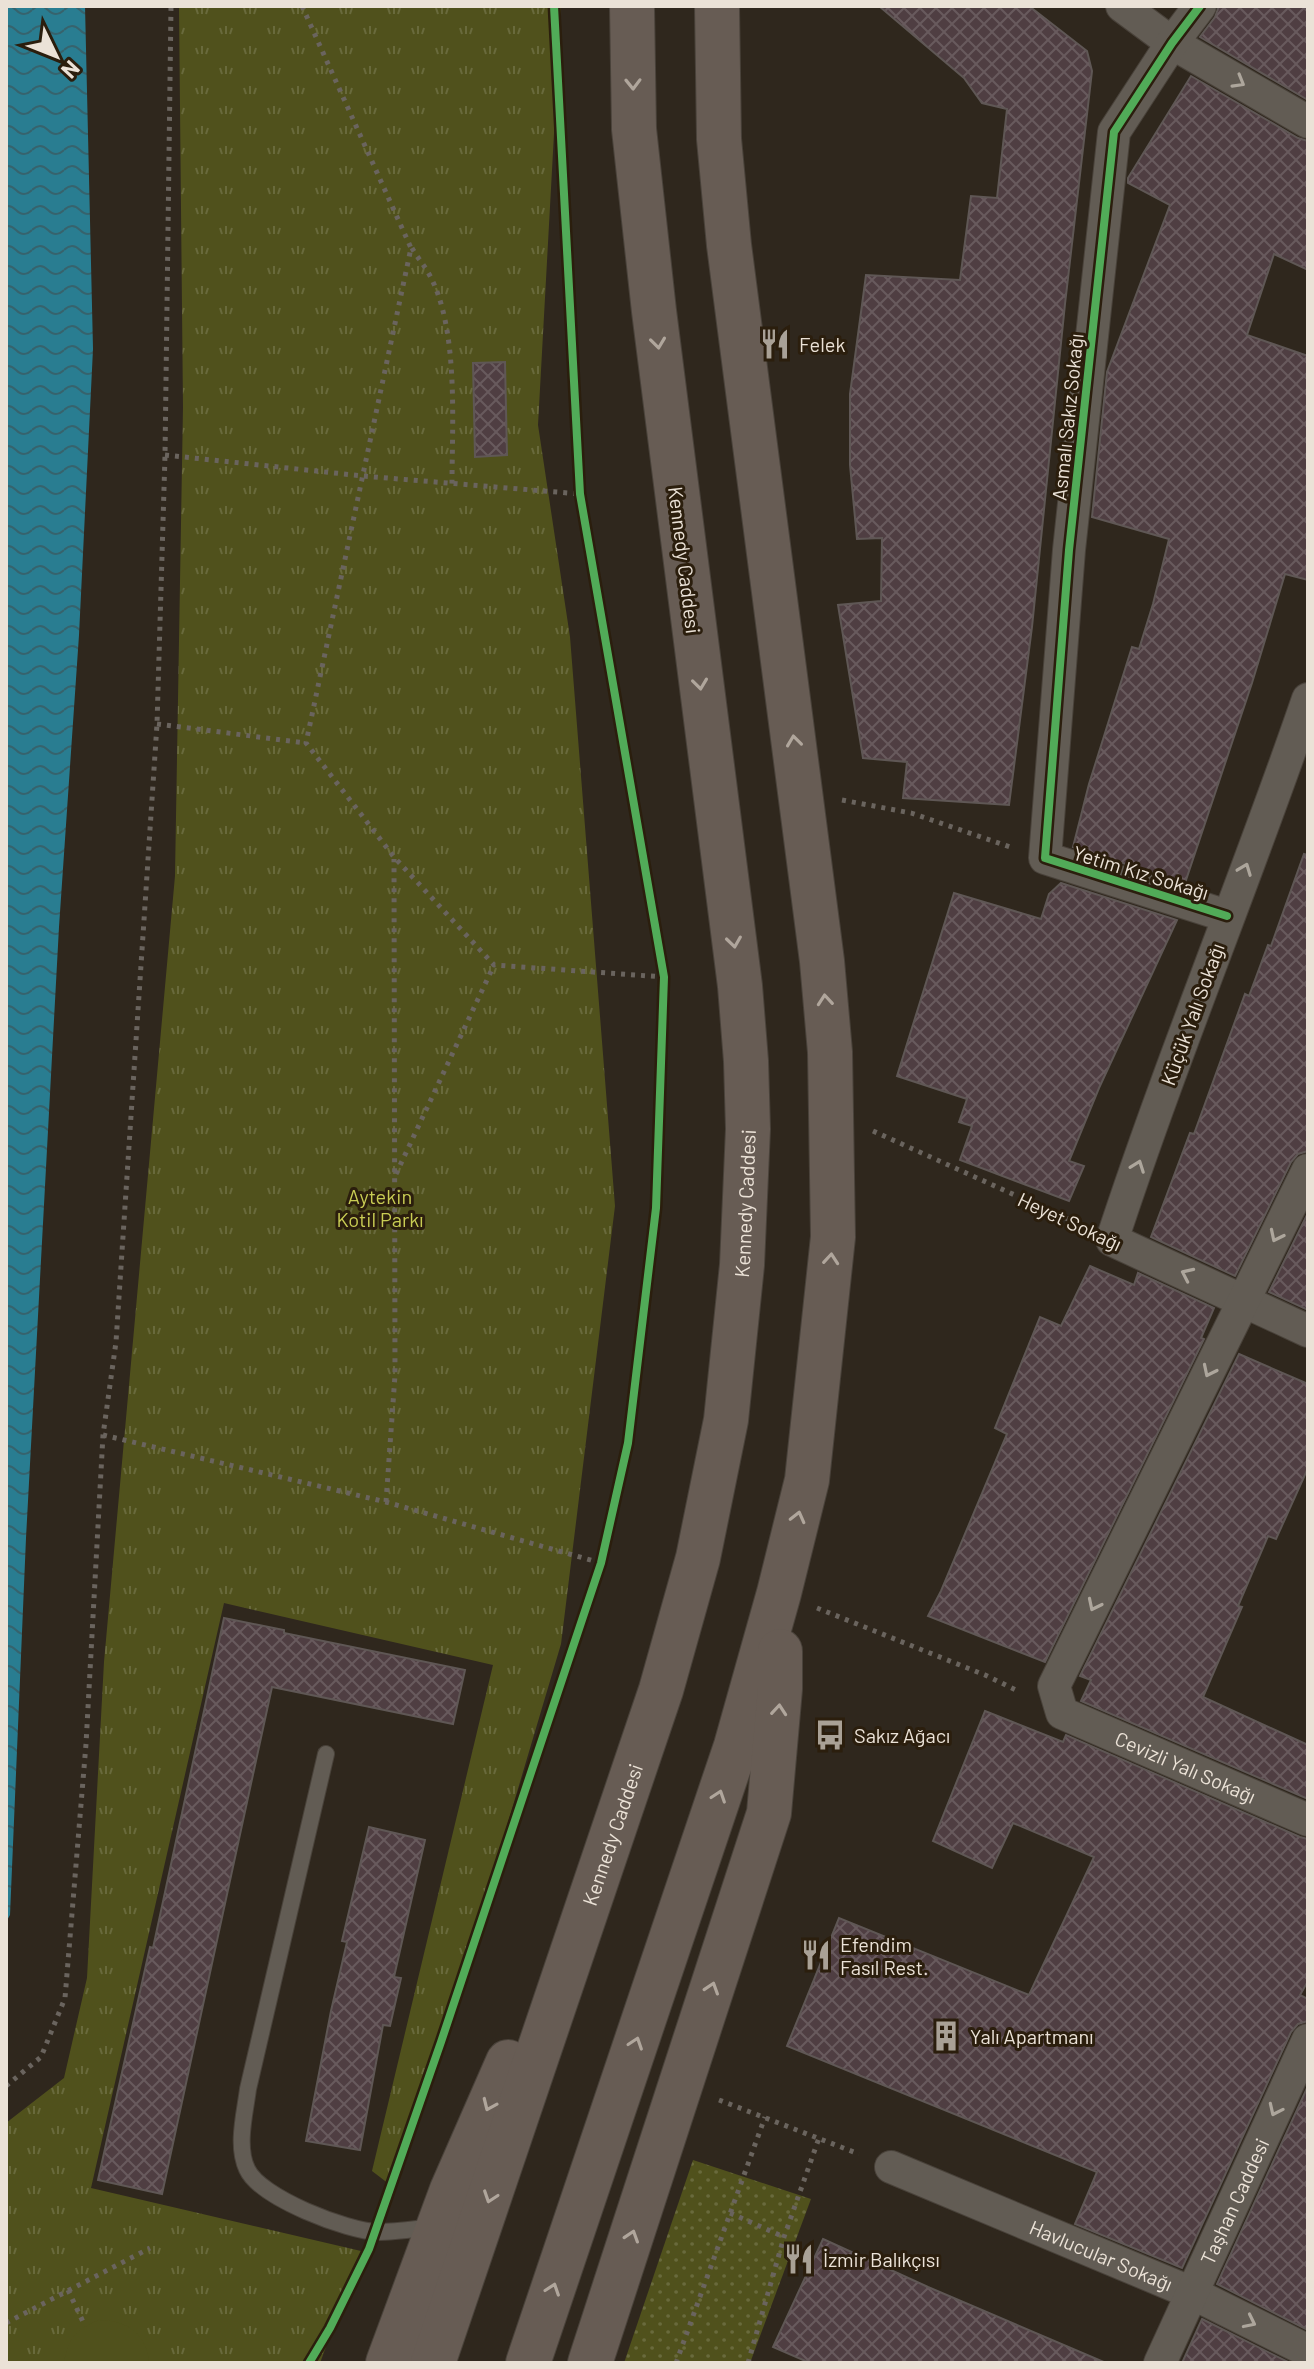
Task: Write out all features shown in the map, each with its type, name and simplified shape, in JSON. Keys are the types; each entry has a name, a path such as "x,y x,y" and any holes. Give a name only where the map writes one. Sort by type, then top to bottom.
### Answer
{"highway":[{"name":"Kennedy Caddesi","path":"433,2363 661,1690 698,1558 726,1420 742,1265 748,1129 740,986 634,129 632,6"},
{"path":"528,2363 736,1746 779,1593 807,1480 833,1237 830,1052 822,961 729,245 719,139 717,6"},
{"path":"590,2363 769,1813 780,1689 779,1593"},
{"path":"388,2363 452,2190 535,2000 586,1910"}],"street":[{"path":"1122,6 1172,43 1308,122"},
{"name":"Asmalı Sakız Sokağı","path":"1045,858 1069,550 1114,132 1200,6"},
{"name":"Küçük Yalı Sokağı","path":"1112,1240 1308,699"},
{"name":"Yetim Kız Sokağı","path":"1045,858 1227,916"},
{"path":"1243,1301 1308,1170"},
{"name":"Heyet Sokağı","path":"1112,1240 1308,1331"},
{"name":"Cevizli Yalı Sokağı","path":"1243,1301 1054,1686 1062,1713 1308,1820"},
{"name":"Taşhan Caddesi","path":"1160,2363 1308,2040"},
{"name":"Havlucular Sokağı","path":"891,2167 1192,2293 1308,2351"}],"lane":[{"path":"326,1754 248,2089 242,2145 246,2168 259,2186 313,2215 375,2232 438,2227"}],"path":[{"path":"6,2086 41,2057 65,1998 86,1744 103,1435 116,1342 157,724 165,455 171,6"},
{"path":"302,6 411,248 430,276 443,315 451,368 452,484"},
{"path":"306,743 411,248"},
{"path":"165,455 580,494"},
{"path":"579,478 583,509"},
{"path":"157,724 306,743 394,857 494,965 664,977"},
{"path":"386,1502 395,1375 394,857"},
{"path":"661,961 664,992"},
{"path":"394,1178 494,965"},
{"path":"103,1435 386,1502 601,1563"},
{"path":"596,1576 604,1548"},
{"path":"779,1593 985,1675"},
{"path":"681,2085 891,2167"},
{"path":"676,2363 765,2117"},
{"path":"748,2363 784,2237 819,2138"},
{"path":"730,2213 784,2237"},
{"path":"6,2323 150,2248"},
{"path":"68,2290 85,2326"}],"green space":[{"name":"Aytekin Kotil Parkı","path":"179,6 561,6 538,425 570,637 615,1206 561,1644 424,2105 389,2184 372,2171 493,1665 224,1603 91,2188 361,2251 320,2363 6,2363 6,2123 64,2078 87,1978 104,1662 175,876 183,407"},
{"path":"693,2160 811,2199 750,2363 624,2363"},
{"path":"99,2320 118,2323 134,2331 144,2344 149,2363 64,2363 74,2336"}],"water":[{"path":"6,6 85,6 93,349 26,1538 10,1915 6,1922"}],"building":[{"path":"879,6 1029,6 1087,51 1092,71 1032,627 1009,805 903,798 907,762 863,758 838,605 881,601 882,538 857,539 850,465 850,394 866,275 960,280 971,196 997,198 1007,109 982,103 964,78"},
{"path":"1219,6 1308,6 1308,100 1200,37"},
{"path":"1191,76 1308,141 1308,270 1274,254 1247,335 1308,356 1308,580 1285,574 1185,883 1073,847 1089,784 1132,647 1139,649 1169,539 1092,517 1107,372 1170,205 1128,183 1128,178"},
{"path":"505,362 507,455 475,457 473,363"},
{"path":"1304,854 1308,855 1308,1151 1298,1154 1291,1162 1235,1276 1151,1237 1190,1133 1194,1134 1245,994 1249,996 1268,945 1271,946"},
{"path":"1061,883 1177,920 1099,1088 1069,1161 1084,1166 1069,1201 960,1160 972,1126 959,1122 967,1099 897,1076 954,893 1041,919 1049,894"},
{"path":"1308,1213 1308,1310 1269,1292"},
{"path":"1090,1266 1134,1285 1138,1273 1214,1308 1201,1338 1204,1339 1045,1662 928,1616 1007,1434 995,1428 1040,1317 1061,1326"},
{"path":"1239,1354 1308,1384 1308,1468 1276,1539 1268,1536 1238,1606 1242,1607 1203,1697 1308,1745 1308,1799 1081,1701 1091,1680 1080,1676"},
{"path":"224,1618 465,1670 453,1724 272,1687 162,2194 98,2180 150,1947 153,1948"},
{"path":"985,1711 1063,1742 1066,1735 1308,1839 1308,1981 1300,1995 1308,1999 1308,2021 1298,2024 1291,2032 1182,2268 1075,2224 1097,2172 787,2046 839,1918 1029,1995 1094,1857 1013,1823 992,1868 933,1841"},
{"path":"369,1827 425,1840 394,1977 401,1978 390,2026 383,2025 360,2150 306,2141 347,1942 342,1941"},
{"path":"1308,2086 1308,2330 1217,2284"},
{"path":"823,2239 1106,2363 810,2363 773,2347"},
{"path":"1202,2319 1290,2363 1182,2363"}],"cycle path":[{"path":"309,2363 369,2249 601,1563 628,1443 656,1208 664,977 580,494 554,6"},
{"path":"1200,6 1114,132 1069,550 1045,858 1227,916"}],"place":[{"name":"Felek","path":"775,344"},
{"name":"Sakız Ağacı","path":"830,1735"},
{"name":"Efendim Fasıl Rest.","path":"816,1955"},
{"name":"Yalı Apartmanı","path":"946,2036"},
{"name":"İzmir Balıkçısı","path":"799,2259"}]}
